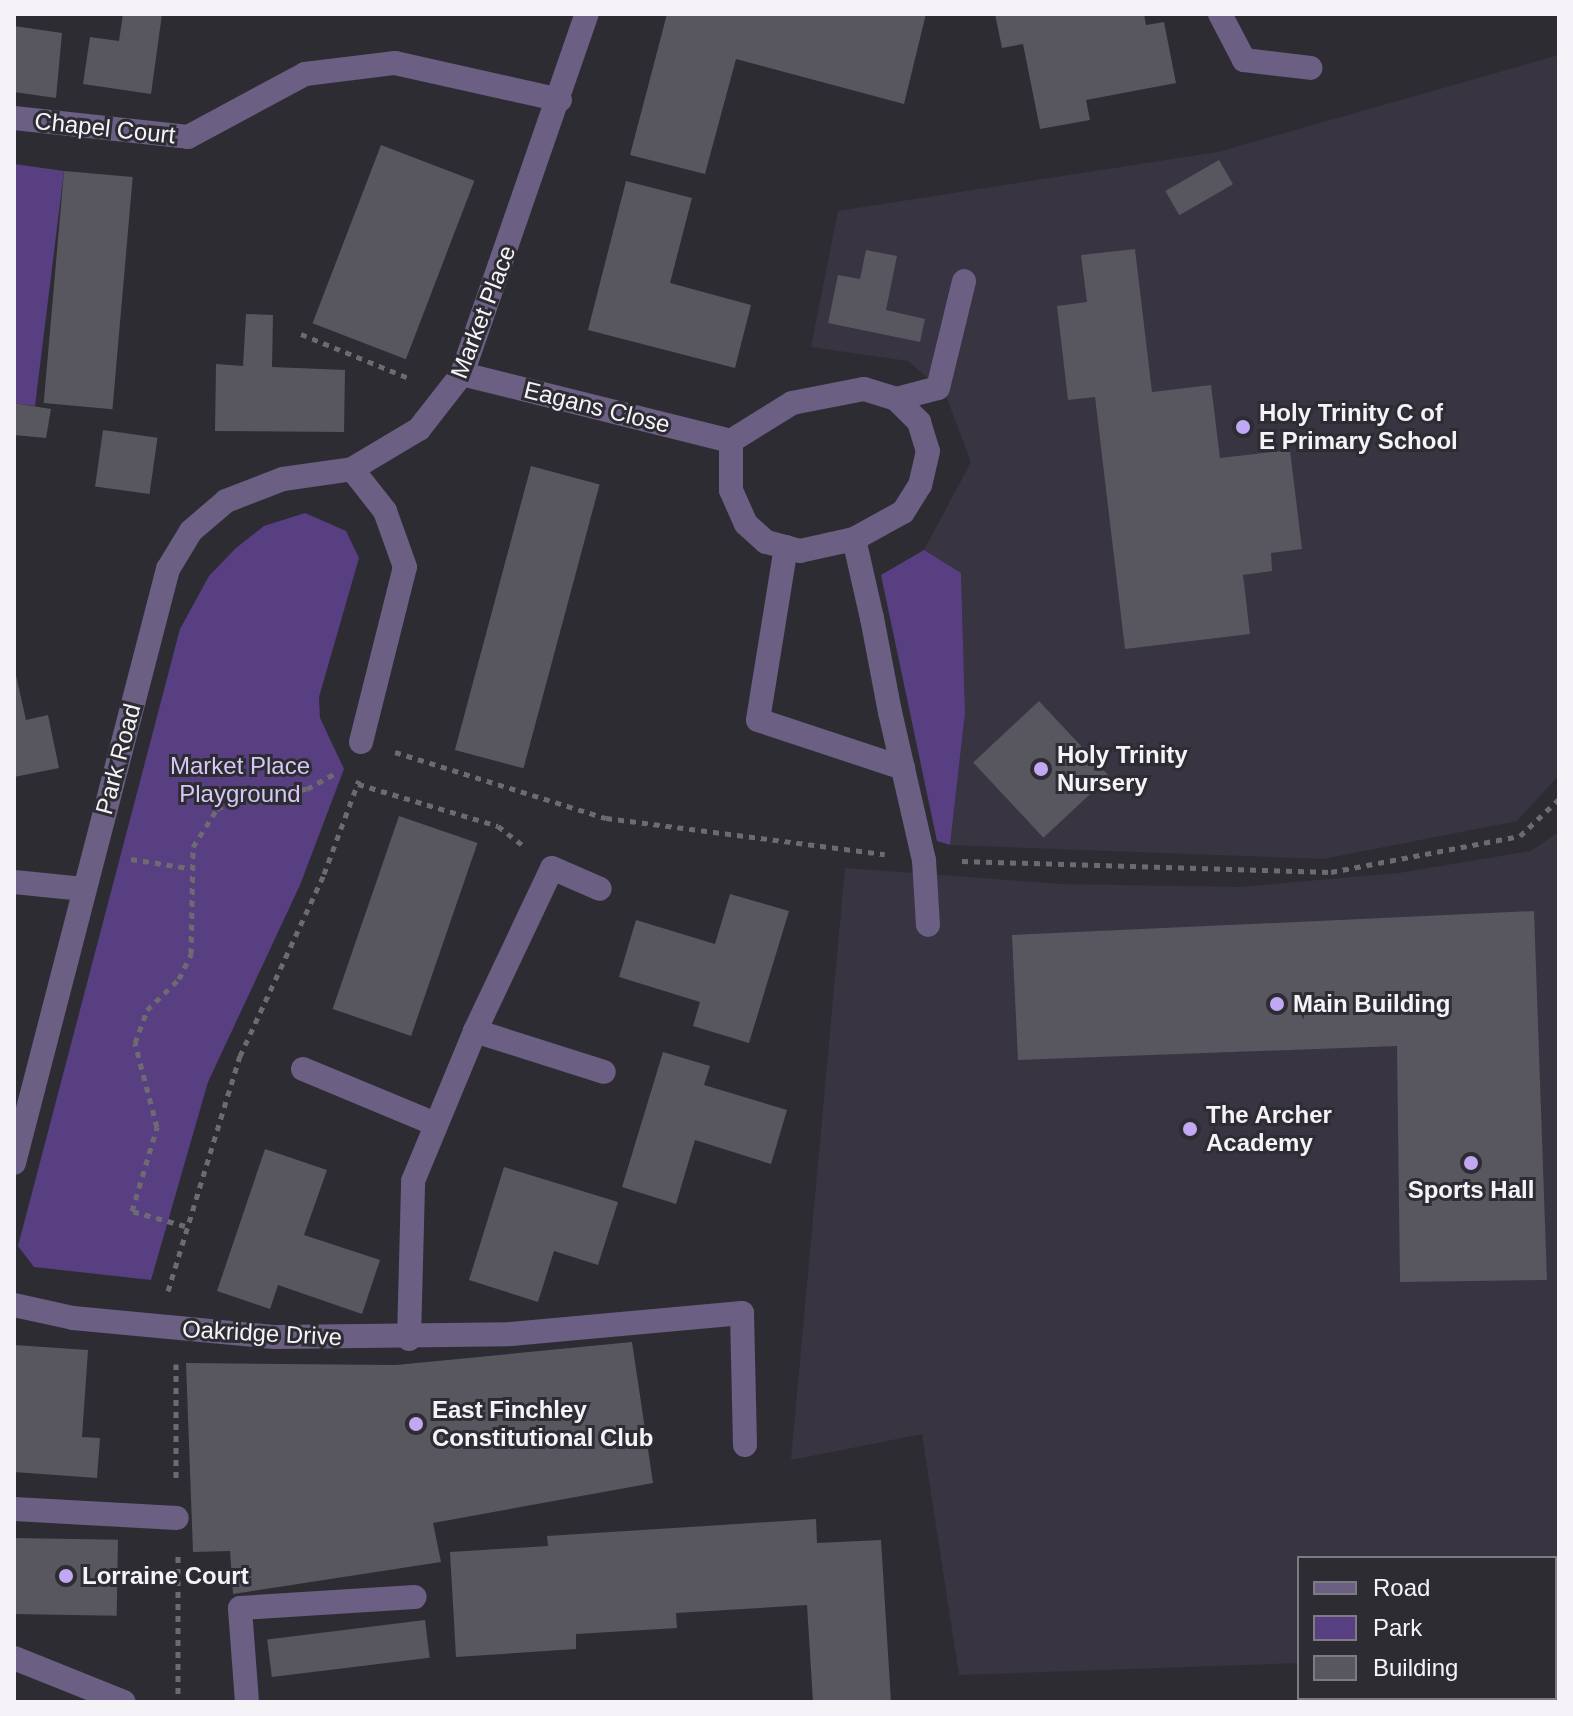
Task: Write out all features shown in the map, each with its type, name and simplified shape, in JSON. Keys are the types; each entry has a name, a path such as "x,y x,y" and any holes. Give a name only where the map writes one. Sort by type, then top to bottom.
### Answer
{"street":[{"name":"Market Place","path":"352,469 419,429 457,384 560,100 587,14"},
{"path":"1220,14 1244,60 1311,68"},
{"name":"Chapel Court","path":"14,118 188,137 305,74 395,63 560,100"},
{"path":"896,399 938,388 964,281"},
{"name":"Eagans Close","path":"457,384 731,441"},
{"path":"864,389 896,399 919,422 928,451 920,485 903,512 854,539 800,551 766,542 746,524 731,490 731,441 792,403 824,393 864,389"},
{"path":"352,469 385,511 405,567 361,742"},
{"name":"Park Road","path":"14,1163 168,569 191,531 226,501 255,490 352,469"},
{"path":"854,539 924,860 928,925"},
{"path":"786,547 758,720 903,768"},
{"path":"409,1339 413,1181 433,1123 552,868 600,889"},
{"path":"14,882 84,889"},
{"path":"475,1031 604,1072"},
{"path":"303,1069 433,1123"},
{"name":"Oakridge Drive","path":"14,1305 173,1328 409,1339 511,1334 742,1313 745,1445"},
{"path":"14,1509 177,1518"},
{"path":"247,1702 240,1608 415,1597"},
{"path":"14,1658 124,1702"}],"path":[{"path":"301,334 457,384"},
{"path":"173,1328 167,1295 185,1226 240,1056 324,874 358,784 361,742"},
{"path":"185,1226 132,1211 157,1127 135,1043 138,1024 179,979 191,954 196,917 188,868 202,828 217,809 242,797 307,789 344,769"},
{"path":"358,784 498,826 552,868"},
{"path":"1520,836 1559,799"},
{"path":"122,858 188,868"}],"shaded area":[{"name":"Holy Trinity C of E Primary School","path":"1559,55 1559,775 1517,821 1323,859 950,845 965,713 961,573 924,550 971,462 945,393 908,361 811,347 838,211 1218,152"},
{"name":"The Archer Academy","path":"1559,832 1559,1655 1557,1556 1297,1556 1297,1663 959,1675 922,1434 791,1460 845,868 1061,884 1240,887 1399,873 1531,851"}],"green space":[{"path":"14,164 64,171 35,406 14,403"},
{"name":"Market Place Playground","path":"305,513 346,531 359,558 319,697 320,718 344,769 300,885 208,1082 151,1280 34,1267 18,1246 180,629 209,576 236,548 264,526"},
{"path":"924,550 961,573 965,713 950,845 937,841 881,575"}],"building":[{"path":"123,14 162,14 151,94 83,84 90,37 119,41"},
{"path":"667,14 926,14 904,104 736,59 705,174 630,155"},
{"path":"995,14 1144,14 1146,25 1164,22 1176,83 1086,100 1090,120 1040,129 1023,44 1002,48"},
{"path":"14,26 62,33 56,98 14,92"},
{"path":"381,145 474,181 406,359 313,323"},
{"path":"1219,160 1233,184 1179,215 1165,191"},
{"path":"64,171 133,177 112,409 44,403"},
{"path":"626,181 692,198 670,283 751,305 735,368 588,330"},
{"path":"1135,249 1152,392 1211,385 1220,458 1290,450 1302,549 1271,553 1272,571 1243,575 1250,634 1125,649 1095,397 1068,400 1057,306 1087,302 1081,255"},
{"path":"866,250 897,256 886,310 925,319 920,342 828,323 838,275 860,279"},
{"path":"246,314 273,315 272,367 345,370 344,432 215,431 216,364 243,366"},
{"path":"14,403 51,409 46,438 14,435"},
{"path":"103,430 157,438 150,494 95,486"},
{"path":"531,466 600,484 523,768 455,750"},
{"path":"15,671 26,720 48,715 59,768 14,777"},
{"name":"Holy Trinity Nursery","path":"1039,701 1109,776 1043,838 973,762"},
{"path":"399,816 477,843 411,1036 333,1009"},
{"path":"730,894 789,911 749,1043 693,1026 700,1002 619,977 636,920 715,944"},
{"name":"Main Building","path":"1534,911 1547,1280 1400,1282 1397,1046 1018,1060 1012,935"},
{"path":"663,1052 710,1066 704,1085 787,1110 771,1164 695,1140 676,1204 622,1187"},
{"path":"265,1149 327,1170 304,1235 380,1260 362,1314 278,1285 270,1309 217,1291"},
{"path":"504,1167 618,1202 598,1265 554,1251 538,1302 469,1280"},
{"name":"East Finchley Constitutional Club","path":"632,1342 653,1483 433,1523 441,1562 233,1594 230,1551 193,1552 186,1363 396,1365"},
{"path":"14,1345 88,1350 82,1437 100,1438 97,1478 14,1472"},
{"path":"816,1519 817,1543 881,1540 891,1702 813,1702 807,1605 676,1613 677,1628 576,1634 576,1649 456,1657 450,1552 548,1546 547,1536"},
{"name":"Lorraine Court","path":"14,1538 118,1540 117,1616 14,1614"},
{"path":"425,1620 430,1658 272,1677 267,1639"}],"place":[{"name":"Holy Trinity C of E Primary School","path":"1243,427"},
{"name":"Holy Trinity Nursery","path":"1041,769"},
{"name":"Main Building","path":"1277,1004"},
{"name":"The Archer Academy","path":"1190,1129"},
{"name":"Sports Hall","path":"1471,1163"},
{"name":"East Finchley Constitutional Club","path":"416,1424"},
{"name":"Lorraine Court","path":"66,1576"}]}
